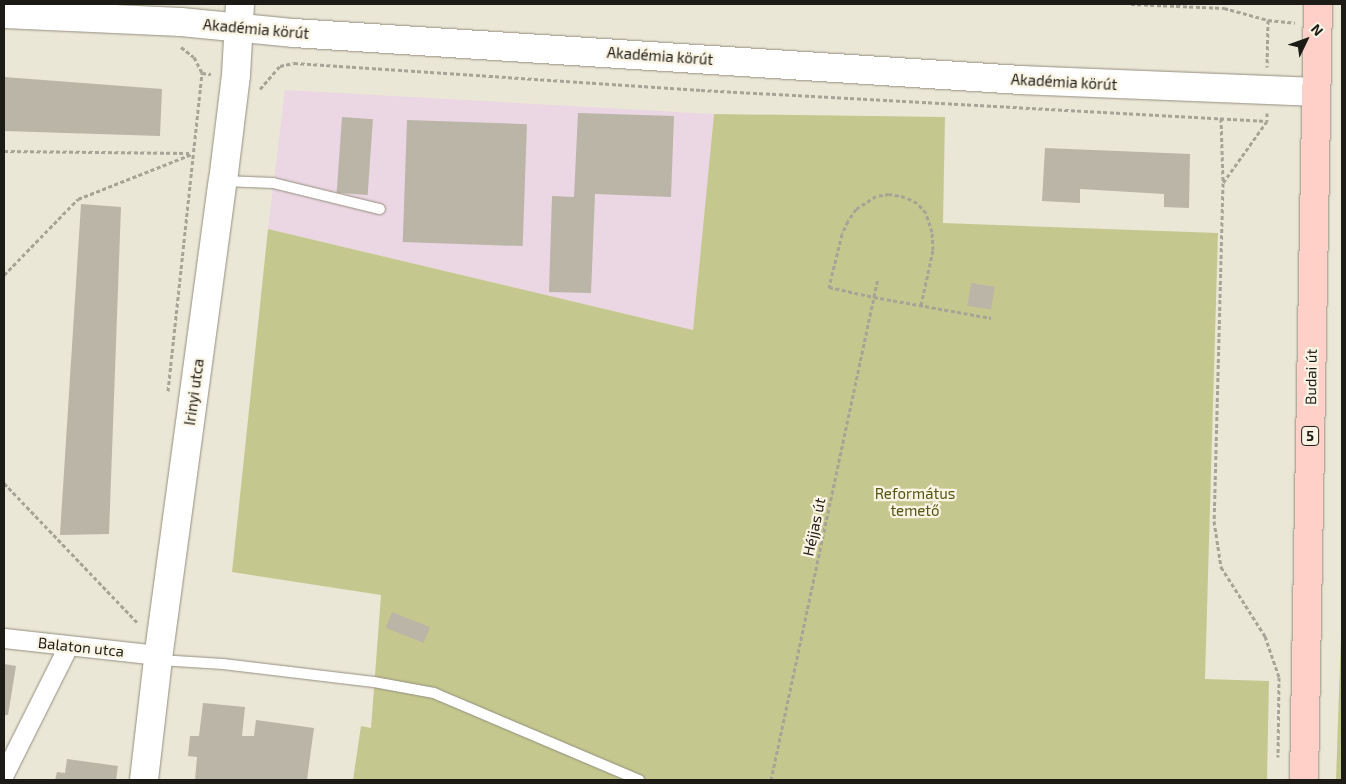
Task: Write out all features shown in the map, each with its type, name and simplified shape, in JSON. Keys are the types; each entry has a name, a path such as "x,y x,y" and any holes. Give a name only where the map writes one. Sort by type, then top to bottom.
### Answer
{"main road":[{"name":"Budai út","path":"1304,780 1318,4"}],"street":[{"name":"Akadémia körút","path":"4,14 239,15 294,33 1021,80 1316,92"},
{"name":"Irinyi utca","path":"144,780 158,657 223,181 236,75 239,15"},
{"name":"Balaton utca","path":"4,638 158,657"},
{"path":"4,774 68,646"}],"lane":[{"path":"223,181 273,183 380,209"},
{"path":"158,657 374,682 434,693 639,780"}],"path":[{"path":"1131,4 1224,6 1268,20 1267,121 1223,183"},
{"path":"258,91 280,66 294,63 701,90 1267,121"},
{"path":"1221,118 1223,183 1214,521 1221,567 1265,636 1279,677 1278,762"},
{"path":"4,151 192,154 78,199 4,275"},
{"path":"921,305 933,250 932,232 926,214 917,203 905,197 888,194 867,202 856,209 848,220 842,234 829,288 991,318"},
{"name":"Héjjas út","path":"771,780 878,278"},
{"path":"4,483 144,629"}],"shaded area":[{"path":"285,90 714,114 693,330 268,229"}],"green space":[{"name":"Református temető","path":"714,114 945,117 943,223 1218,233 1205,679 1269,681 1267,780 353,780 361,726 371,728 381,595 232,572 268,229 693,330"},
{"path":"1342,606 1342,780 1336,780"}],"building":[{"path":"4,77 162,89 160,136 4,131"},
{"path":"578,113 674,116 671,197 595,194 591,293 549,292 552,196 574,197"},
{"path":"342,117 373,119 368,195 337,193"},
{"path":"407,120 527,124 523,246 403,242"},
{"path":"1045,148 1190,154 1189,208 1164,207 1164,194 1080,189 1080,203 1042,201"},
{"path":"81,204 121,207 109,534 60,535"},
{"path":"971,283 995,287 991,309 967,306"},
{"path":"392,612 430,627 424,643 386,628"},
{"path":"4,664 16,666 8,715 4,715"},
{"path":"203,703 245,707 242,736 254,736 256,720 314,728 307,780 195,780 197,757 188,756 190,736 199,736"},
{"path":"67,759 118,766 116,780 55,780 57,772 65,773"}]}
